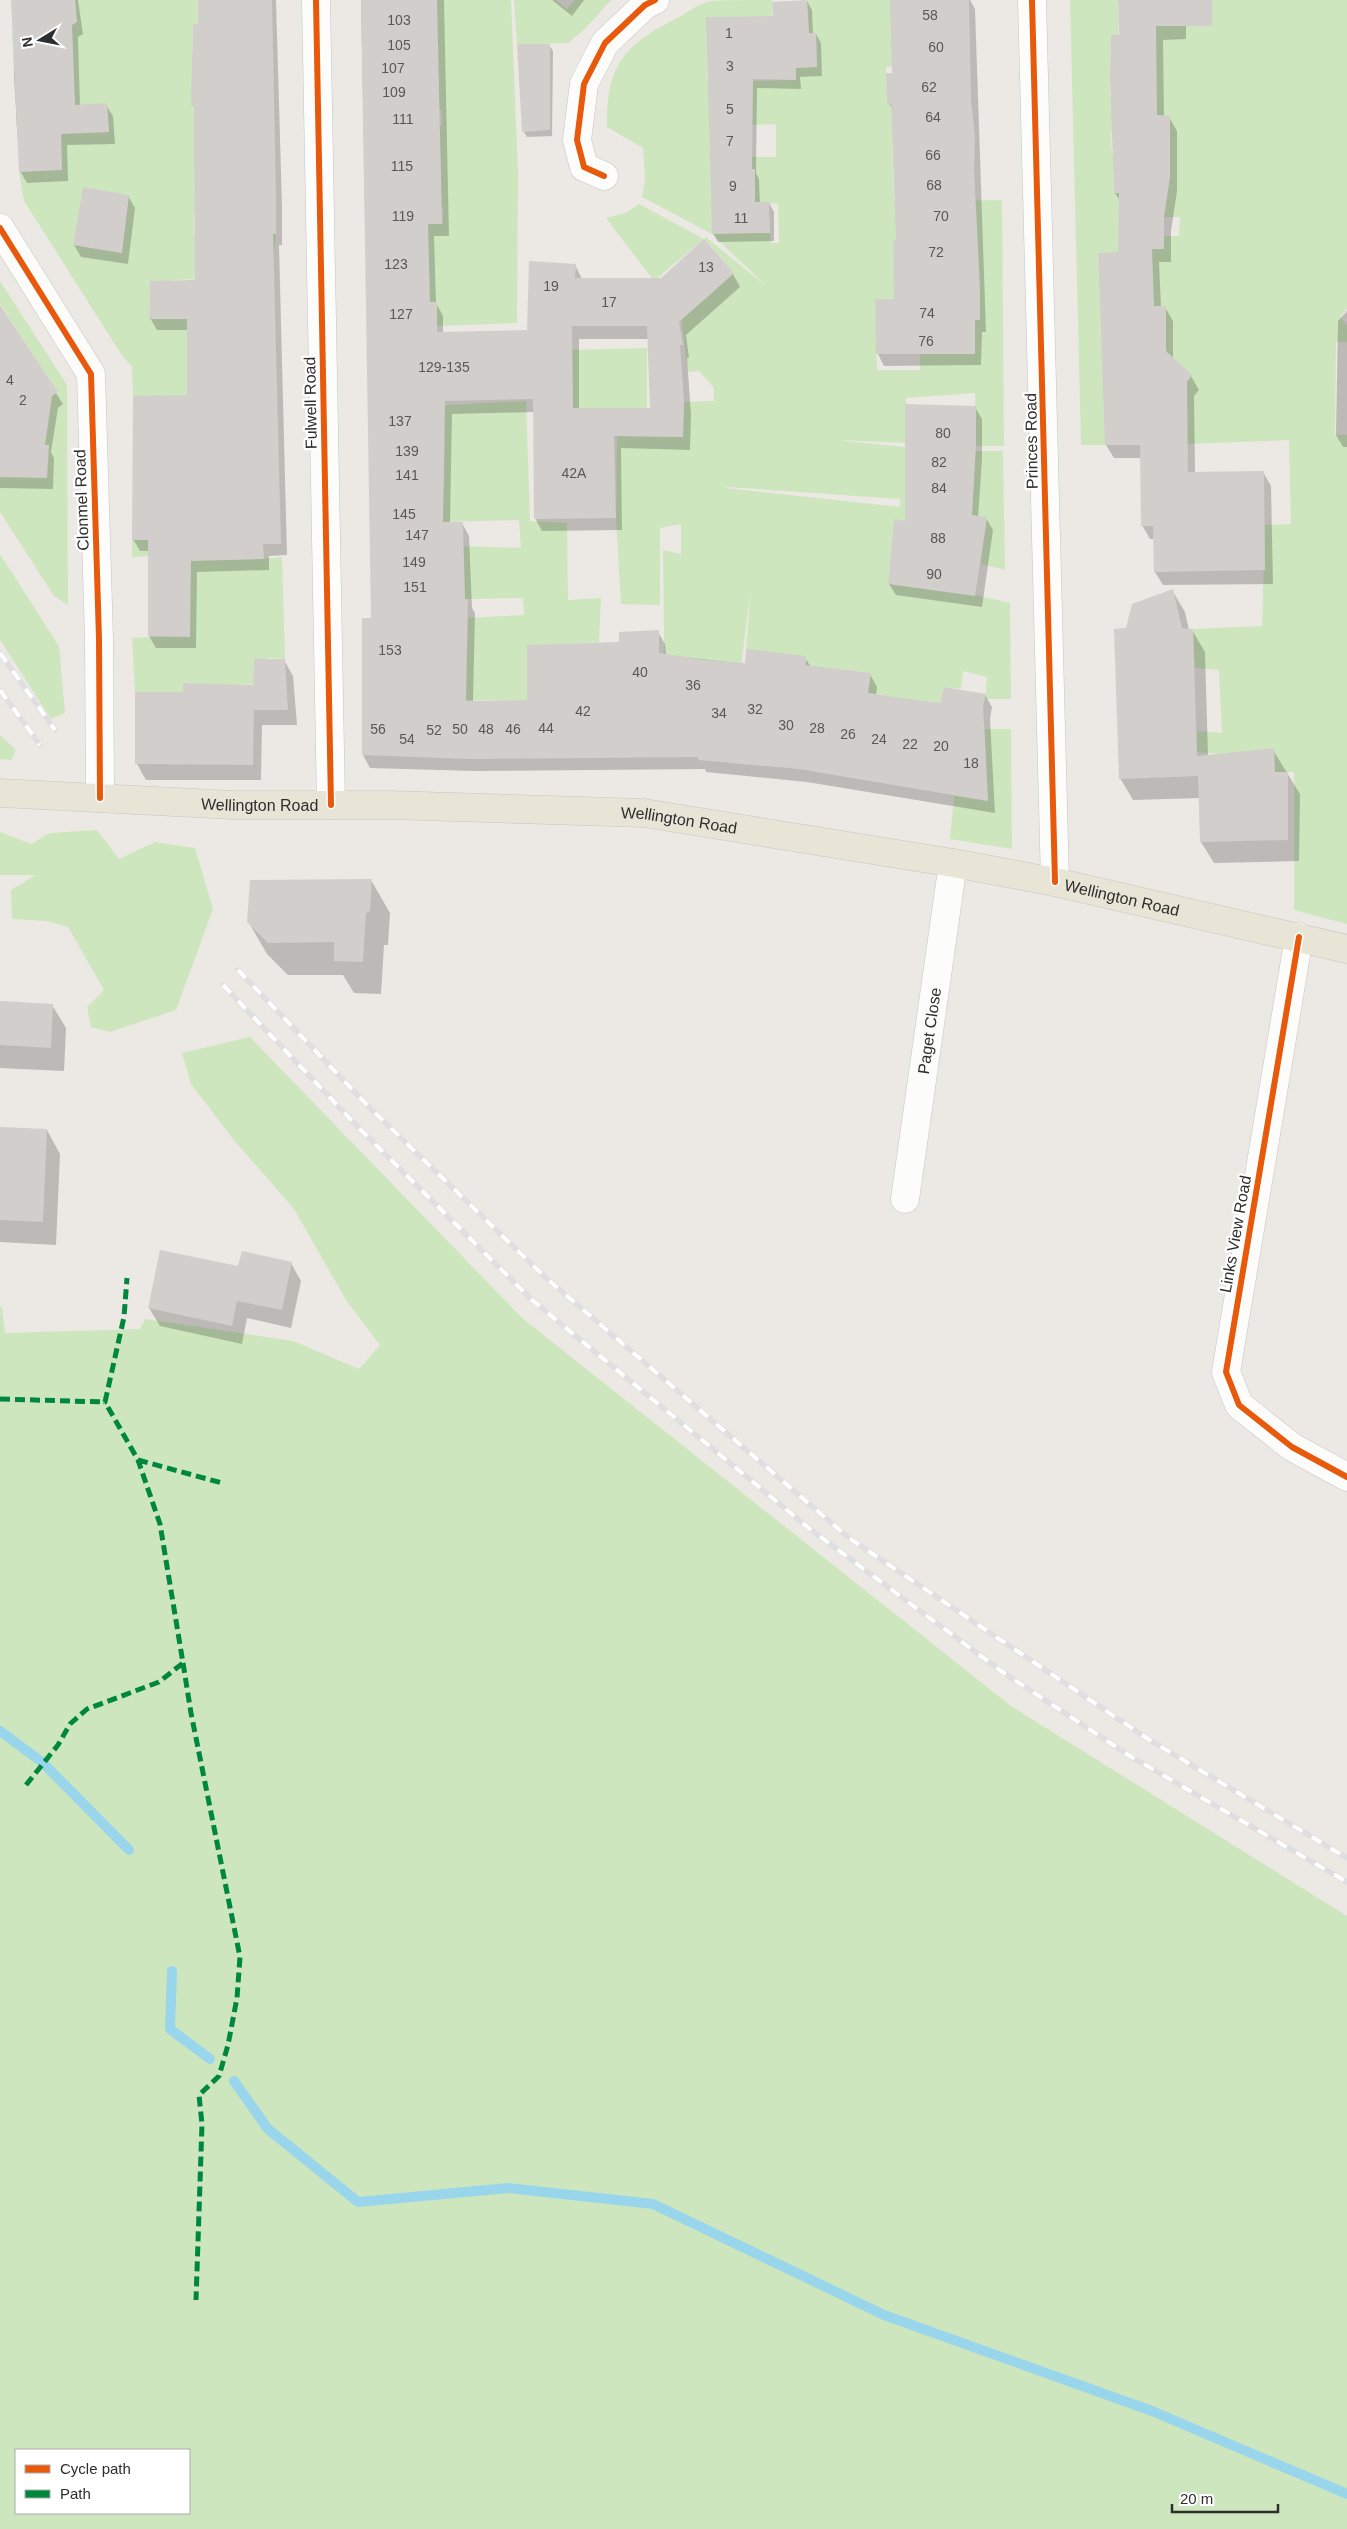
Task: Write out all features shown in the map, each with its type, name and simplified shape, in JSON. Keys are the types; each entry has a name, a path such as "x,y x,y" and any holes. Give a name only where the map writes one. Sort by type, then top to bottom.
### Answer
{"main road":[{"name":"Wellington Road","path":"0,793 233,805 331,805 644,813 953,862 1055,882 1347,949"}],"street":[{"name":"Fulwell Road","path":"316,0 331,805"},
{"path":"604,176 584,167 576,140 584,84 605,42 645,5 655,0"},
{"name":"Princes Road","path":"1032,0 1055,882"},
{"name":"Clonmel Road","path":"0,228 91,374 99,639 100,798"},
{"name":"Paget Close","path":"905,1199 953,862"},
{"name":"Links View Road","path":"1299,937 1226,1372 1239,1405 1292,1446 1347,1478"}],"green space":[{"path":"75,0 198,0 207,24 193,24 192,54 227,54 211,105 199,209 194,215 194,234 276,234 274,251 236,252 205,279 172,280 170,297 149,298 149,319 187,319 187,347 276,346 277,353 230,353 201,411 278,411 276,421 229,489 264,559 282,557 285,659 268,658 270,684 232,685 217,715 217,765 213,765 214,684 183,683 183,692 135,692 132,638 190,636 190,554 132,557 132,540 162,540 163,396 133,396 132,367 121,354 24,201 19,172 62,169 61,125 16,127 16,112 75,110 72,45 13,47 12,32 58,30 77,22","holes":["107,103 109,132 78,133","93,189 129,195 121,253 73,245 81,199"]},
{"path":"437,0 511,0 518,171 517,323 437,326 436,302 413,302 426,224 443,223 443,207 415,208 429,173 441,174 441,159 432,159 425,126 442,126 442,110 409,111"},
{"path":"514,0 556,0 567,9 574,0 611,0 586,28 568,43 517,45"},
{"path":"772,0 774,48 707,50 707,82 796,80 796,68 817,67 816,33 809,33 807,0 890,0 901,66 886,67 887,104 891,104 894,202 1002,200 1004,446 976,446 975,393 906,398 910,443 836,440 905,447 905,499 974,451 1003,451 1005,570 981,564 987,517 923,523 894,520 888,583 975,595 1010,603 1011,699 985,699 987,677 963,671 961,689 944,687 940,703 868,693 870,673 837,669 835,686 777,654 746,649 751,586 741,666 665,709 663,550 681,554 681,524 660,528 660,605 621,604 616,518 617,436 683,437 684,402 714,401 714,388 699,371 688,372 681,316 708,297 734,273 704,239 706,237 767,287 712,234 642,197 645,179 643,148 607,127 610,88 622,60 631,48 644,38 702,4 711,1","holes":["776,124 776,157 711,157 751,125","755,169 755,202 778,204 779,243 771,243 770,233 710,170","976,206 979,265 915,267 894,275 893,240 922,238","974,298 980,320 975,320 975,353 920,354 920,370 877,370 875,299","726,487 900,499 900,507 726,488"]},
{"path":"1070,0 1118,0 1118,35 1111,36 1110,97 1127,97 1127,130 1111,131 1112,154 1123,154 1113,170 1114,193 1119,193 1121,250 1164,249 1164,236 1179,236 1180,217 1164,217 1165,180 1170,155 1170,116 1156,115 1156,26 1179,26 1179,0 1347,0 1347,309 1340,317 1347,325 1347,342 1336,342 1335,435 1347,435 1347,924 1294,910 1294,772 1275,772 1274,748 1222,754 1197,752 1197,731 1222,733 1219,670 1195,668 1193,629 1262,626 1265,525 1291,524 1289,440 1187,444 1105,396 1105,445 1081,445","holes":["1142,252 1154,306 1166,306 1166,340 1101,340 1098,253"]},
{"path":"639,204 704,239 654,281 606,218 625,213"},
{"path":"0,281 67,385 68,605 54,596 0,512 0,406 57,391 0,304"},
{"path":"647,348 647,408 620,408 572,429 572,350"},
{"path":"526,401 530,521 567,523 568,600 601,598 599,642 562,644 563,666 527,667 527,700 447,700 467,648 468,618 524,615 523,598 458,599 458,546 521,548 519,520 437,522 415,488 444,488 445,439 430,439 430,406"},
{"path":"0,554 59,646 65,713 51,719 0,640"},
{"path":"985,729 1011,729 1012,849 950,839 954,796 988,801"},
{"path":"0,735 16,750 11,760 0,759"},
{"path":"97,830 119,859 155,842 195,848 213,909 176,1010 110,1032 91,1027 87,1007 104,990 68,927 47,921 12,919 11,890 36,875 0,875 0,832 31,844 50,833"},
{"path":"250,1037 522,1318 1011,1706 1347,1916 1347,2529 0,2529 0,1307 2,1307 5,1333 140,1329 145,1319 293,1341 359,1369 380,1345 346,1300 294,1209 233,1139 191,1084 182,1053"}],"building":[{"path":"11,0 75,0 77,22 72,25 75,105 107,103 109,132 61,134 62,170 19,172"},
{"path":"198,0 272,0 276,194 276,234 273,234 281,544 263,544 264,559 191,561 190,637 148,636 148,540 132,540 133,396 187,395 187,319 149,319 150,281 195,280 194,105 191,105 193,24 198,24"},
{"path":"361,0 437,0 442,224 428,224 430,302 437,302 437,332 527,330 529,261 576,264 575,278 661,278 704,239 734,273 679,322 683,345 680,345 684,402 683,437 614,436 616,518 534,519 533,399 445,401 443,522 463,522 465,599 468,599 466,701 527,700 527,645 619,642 619,632 659,630 659,653 706,660 745,663 746,649 806,656 806,665 871,673 868,693 940,703 944,687 986,694 983,706 988,801 799,769 698,760 698,757 467,759 362,755 362,618 371,618","holes":["572,326 647,326 650,408 573,408"]},
{"path":"807,0 809,33 816,33 817,67 796,68 796,80 753,79 752,169 755,169 755,202 769,202 770,233 712,234 706,17 773,16 772,2"},
{"path":"890,0 969,0 971,101 975,137 974,169 980,290 980,320 975,320 975,354 876,354 875,299 894,299 893,240 896,239 891,104 887,104 886,73 892,73"},
{"path":"1118,0 1212,0 1212,26 1156,26 1157,115 1170,116 1170,177 1164,217 1164,249 1152,249 1154,306 1166,306 1166,351 1192,375 1187,382 1188,472 1264,471 1265,570 1154,572 1153,526 1141,526 1140,445 1105,445 1098,253 1118,252 1119,193 1114,193 1110,78 1111,35 1119,35"},
{"path":"517,44 550,44 550,130 522,132"},
{"path":"83,187 129,195 122,253 73,245"},
{"path":"0,305 58,392 52,396 45,445 49,445 47,478 0,477"},
{"path":"905,404 976,406 972,515 987,517 975,596 888,584 894,519 905,521"},
{"path":"1173,589 1182,628 1193,629 1197,756 1274,748 1275,772 1288,772 1288,840 1200,842 1198,776 1119,779 1114,629 1126,628 1132,604"},
{"path":"254,659 285,659 288,710 254,710 253,765 135,764 135,692 183,692 183,683 253,685"},
{"path":"372,879 370,912 366,913 363,962 334,961 334,942 268,943 247,922 250,880"},
{"path":"0,1001 53,1004 51,1048 0,1045"},
{"path":"0,1127 47,1129 43,1222 0,1220"},
{"path":"160,1250 238,1266 242,1251 292,1262 282,1310 237,1301 232,1326 148,1308"}],"waterway":[{"path":"0,1731 42,1762 129,1850"},
{"path":"172,1971 170,2029 210,2059"},
{"path":"234,2081 268,2129 358,2202 508,2188 653,2204 884,2315 1152,2411 1347,2494"}],"railway":[{"path":"0,653 55,730"},
{"path":"0,690 40,745"},
{"path":"238,970 371,1109 545,1277 849,1538 1148,1739 1347,1858"},
{"path":"223,985 358,1127 532,1300 810,1529 1001,1671 1130,1756 1347,1882"}],"marked path":[{"path":"0,1399 105,1402 124,1317 127,1278"},
{"path":"26,1785 58,1745 70,1724 87,1709 159,1682 183,1663 160,1524 138,1460 105,1402"},
{"path":"138,1460 222,1483"},
{"path":"183,1663 191,1713 240,1957 237,1998 228,2045 219,2076 199,2095 202,2124 196,2300"}],"cycle path":[{"path":"316,0 331,805"},
{"path":"604,176 584,167 577,140 584,84 605,43 645,5 655,0"},
{"path":"1032,0 1055,882"},
{"path":"0,228 91,374 99,639 100,798"},
{"path":"1299,937 1226,1372 1239,1405 1292,1447 1347,1477"}]}
